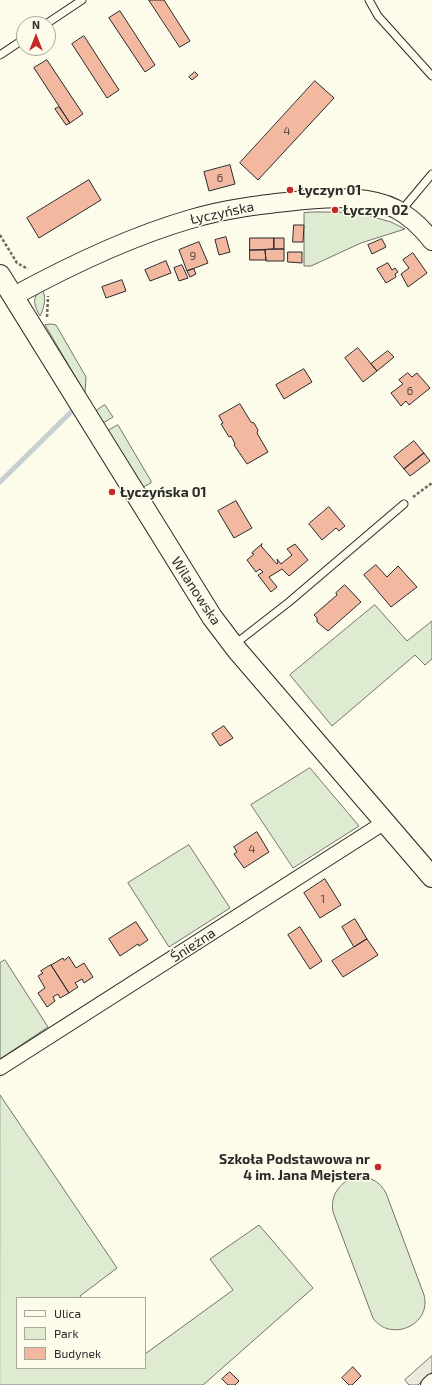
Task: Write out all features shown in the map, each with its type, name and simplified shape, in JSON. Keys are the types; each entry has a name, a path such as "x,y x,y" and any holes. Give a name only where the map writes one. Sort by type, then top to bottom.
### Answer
{"main road":[{"name":"Wilanowska","path":"0,274 194,590 233,645 432,877"}],"street":[{"name":"Łyczyńska","path":"14,296 41,282 149,233 192,218 251,206 335,198 377,202 401,212 423,230 432,241"},
{"name":"Śnieżna","path":"0,1068 385,822"},
{"path":"428,1385 432,1381"}],"lane":[{"path":"56,17 82,0"},
{"path":"369,0 378,16 432,76"},
{"path":"0,55 16,44"},
{"path":"401,212 432,174"},
{"path":"233,645 290,602 404,504"}],"path":[{"path":"404,504 432,484"}],"green space":[{"path":"356,212 391,222 405,229 361,243 311,266 304,266 304,213"},
{"path":"42,289 44,292 44,302 43,310 40,316 35,305 35,299 36,295"},
{"path":"45,325 56,325 86,377 85,393"},
{"path":"105,405 113,417 103,423 96,411"},
{"path":"118,425 151,481 151,483 141,488 108,431"},
{"path":"375,605 407,641 432,621 432,659 425,665 415,655 332,726 290,675"},
{"path":"310,768 359,826 293,868 251,805"},
{"path":"189,845 230,908 169,947 128,883"},
{"path":"5,960 48,1027 0,1059 0,963"},
{"path":"0,1095 117,1268 80,1297 16,1297 16,1369 146,1369 146,1353 233,1290 210,1259 259,1225 313,1288 203,1385 0,1385"},
{"path":"354,1177 369,1178 377,1182 386,1193 424,1295 425,1306 422,1315 416,1322 399,1330 389,1329 380,1325 373,1318 333,1212 332,1206 334,1195 340,1186"}],"shaded area":[{"path":"432,1356 432,1372 418,1385 409,1385 405,1380"}],"building":[{"path":"149,0 164,0 190,41 180,47"},
{"path":"120,11 155,65 145,72 109,18"},
{"path":"84,36 119,90 107,98 72,44"},
{"path":"47,60 83,114 70,123 34,68"},
{"path":"195,72 198,75 192,80 189,77"},
{"path":"315,81 334,98 258,180 240,163"},
{"path":"59,107 70,123 66,125 55,109"},
{"path":"230,165 235,184 209,191 204,172"},
{"path":"89,180 101,200 39,238 27,218"},
{"path":"294,225 304,225 303,242 293,242"},
{"path":"226,237 230,252 219,255 215,240"},
{"path":"250,238 274,238 274,249 250,250"},
{"path":"274,238 284,238 284,249 274,249"},
{"path":"382,239 386,247 372,254 368,245"},
{"path":"199,242 208,263 187,271 179,250"},
{"path":"284,249 284,261 266,261 265,250"},
{"path":"250,250 265,250 266,260 250,260"},
{"path":"288,252 302,252 302,263 288,262"},
{"path":"413,253 427,273 408,287 401,274 409,268 403,260"},
{"path":"166,261 171,273 150,281 145,270"},
{"path":"388,263 392,270 395,268 398,272 395,274 396,277 386,283 377,269"},
{"path":"182,265 188,278 179,281 174,268"},
{"path":"194,269 196,274 190,277 187,271"},
{"path":"122,280 126,291 106,298 102,287"},
{"path":"358,348 377,371 363,382 345,358"},
{"path":"388,351 394,357 377,371 371,364"},
{"path":"304,369 312,382 284,399 276,385"},
{"path":"408,373 412,377 417,373 430,388 409,405 406,401 401,406 391,393 403,384 399,380"},
{"path":"240,404 251,422 254,423 258,430 257,433 268,452 247,464 234,445 235,444 231,436 229,437 221,424 223,423 219,416"},
{"path":"414,441 424,453 404,469 394,457"},
{"path":"424,453 430,461 410,476 404,469"},
{"path":"236,501 252,528 234,538 218,511"},
{"path":"329,507 345,526 339,531 336,528 322,540 309,524"},
{"path":"262,544 261,546 277,564 277,559 281,564 292,555 287,549 295,544 308,560 289,576 282,569 269,577 277,587 271,592 258,575 263,572 260,569 256,572 247,560"},
{"path":"376,565 387,577 398,566 417,587 391,607 364,575"},
{"path":"345,585 361,602 328,631 317,622 317,618 314,615 337,595 336,593"},
{"path":"224,726 233,738 220,746 212,734"},
{"path":"257,832 269,852 244,868 234,854 237,852 234,847"},
{"path":"325,879 341,905 320,918 304,893"},
{"path":"355,919 367,939 354,947 342,927"},
{"path":"136,922 148,940 139,946 138,944 120,956 109,939"},
{"path":"300,927 322,961 310,969 288,935"},
{"path":"367,939 378,955 343,977 332,961"},
{"path":"69,957 76,968 84,963 93,977 84,983 82,979 75,983 78,987 69,993 51,965 63,958 64,960"},
{"path":"51,965 69,993 60,998 58,994 53,997 55,1001 47,1007 38,993 45,988 38,976 43,973 41,971"},
{"path":"353,1367 361,1376 352,1385 349,1385 342,1378"},
{"path":"230,1372 239,1381 235,1385 228,1385 222,1379"}],"waterway":[{"path":"0,482 71,412"}],"place":[{"name":"Łyczyn 01","path":"290,190"},
{"name":"Łyczyn 02","path":"335,210"},
{"name":"Łyczyńska 01","path":"112,492"},
{"name":"Szkoła Podstawowa nr 4 im. Jana Mejstera","path":"378,1167"}]}
